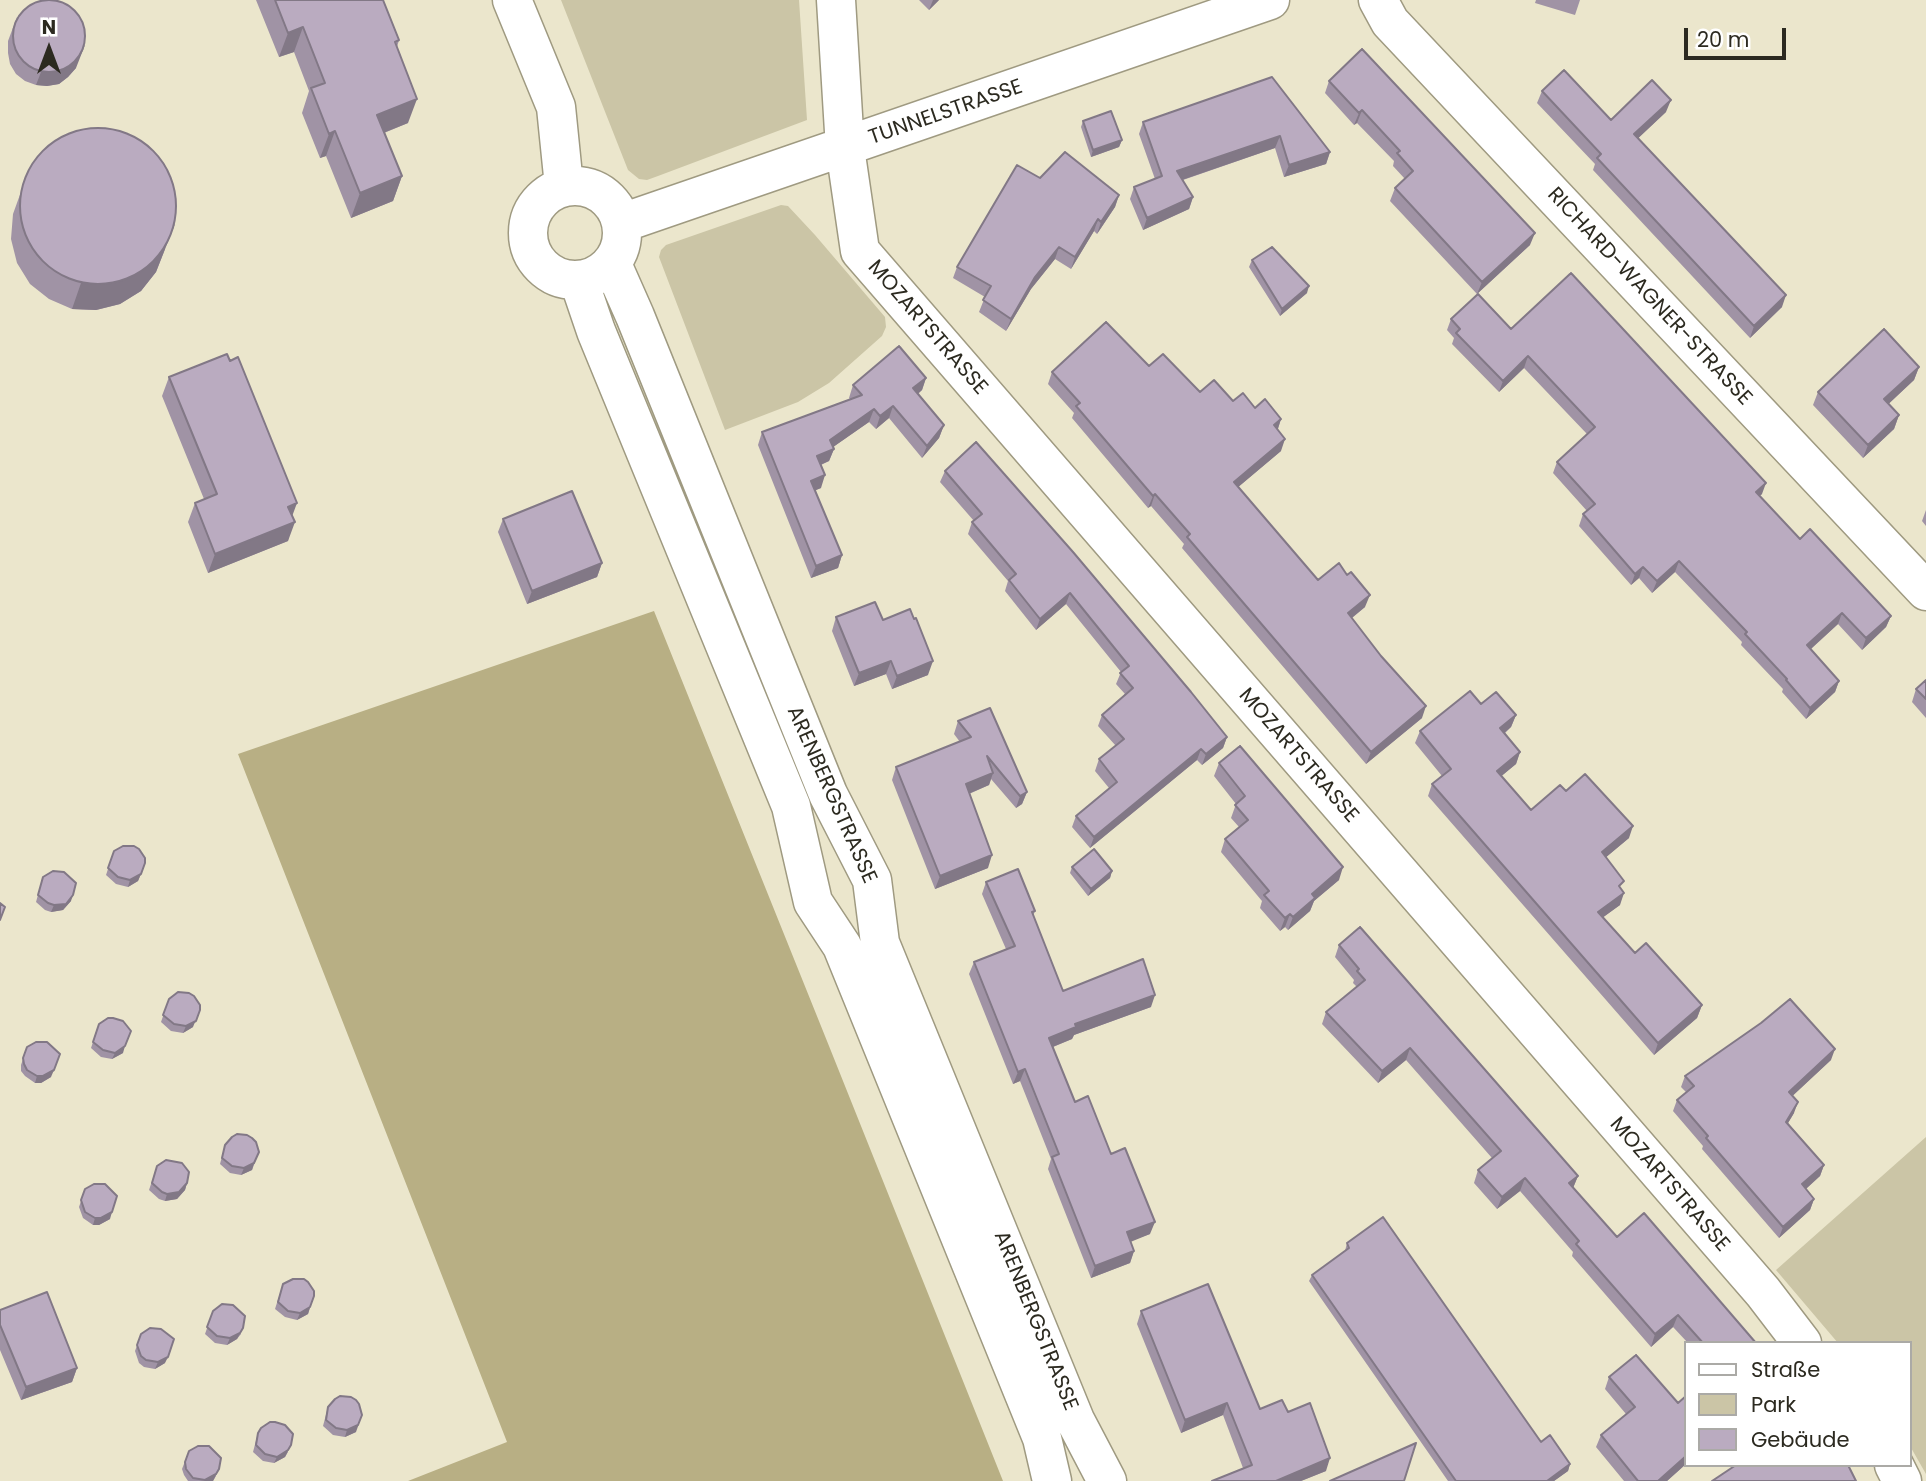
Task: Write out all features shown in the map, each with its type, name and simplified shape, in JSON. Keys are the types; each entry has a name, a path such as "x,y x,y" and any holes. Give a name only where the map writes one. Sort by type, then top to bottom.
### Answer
{"street":[{"path":"512,0 556,107 564,186"},
{"name":"MOZARTSTRASSE","path":"836,0 845,148 860,251 1763,1292 1800,1341"},
{"name":"TUNNELSTRASSE","path":"622,223 1270,0"},
{"name":"RICHARD-WAGNER-STRASSE","path":"1378,0 1390,22 1926,591"},
{"path":"564,186 591,188 611,201 622,223 622,244 612,264 596,277 579,281 553,276 536,261 528,240 530,217 544,197 564,186"},
{"name":"ARENBERGSTRASSE","path":"612,264 828,794 872,880 880,943 1075,1420 1107,1481"},
{"name":"ARENBERGSTRASSE","path":"579,281 596,331 791,806 813,902 842,946 1042,1438 1052,1481"}],"green space":[{"path":"561,0 799,0 807,120 647,180 639,179 628,170"},
{"path":"781,205 788,206 815,235 885,317 886,327 882,336 829,383 798,402 725,430 659,257 666,245"},
{"path":"1926,1137 1926,1474 1912,1450 1912,1341 1836,1341 1776,1270"}],"shaded area":[{"path":"654,611 1003,1481 408,1481 507,1442 238,754"}],"building":[{"path":"56,0 75,10 83,22 83,50 75,62 63,70 42,72 23,62 15,50 13,29 23,10 35,2"},
{"path":"275,0 383,0 399,40 395,42 417,99 377,115 402,176 360,193 335,131 329,134 311,88 325,83 303,27 288,33"},
{"path":"1362,49 1535,233 1482,282 1395,188 1413,171 1397,153 1400,151 1362,110 1359,113 1329,81"},
{"path":"1564,70 1611,120 1652,80 1671,100 1634,134 1786,295 1754,326 1597,158 1601,154 1542,91"},
{"path":"1272,77 1330,152 1289,165 1280,136 1177,171 1193,197 1147,218 1134,187 1162,176 1143,122"},
{"path":"1111,111 1122,140 1093,150 1083,121"},
{"path":"98,128 128,134 153,151 170,176 176,206 170,236 153,261 128,278 98,284 68,278 43,261 26,236 20,206 26,176 43,151 68,134"},
{"path":"1065,152 1119,195 1101,222 1098,219 1075,257 1059,247 1035,277 1011,319 983,300 991,286 957,267 1017,165 1040,178"},
{"path":"1272,247 1309,286 1282,309 1252,260"},
{"path":"1571,273 1766,483 1756,492 1800,539 1810,529 1891,616 1866,638 1842,613 1807,645 1839,681 1810,708 1745,634 1747,632 1679,561 1657,581 1643,567 1635,574 1583,514 1595,504 1557,462 1595,427 1528,356 1503,381 1456,333 1460,329 1451,319 1478,294 1511,329"},
{"path":"1106,322 1149,366 1163,354 1200,392 1214,380 1233,401 1243,393 1255,408 1265,399 1281,419 1274,425 1285,439 1234,482 1318,580 1339,563 1347,575 1351,572 1370,595 1348,613 1381,656 1426,706 1371,752 1187,537 1190,534 1155,494 1153,496 1076,406 1080,403 1052,372"},
{"path":"1884,329 1919,367 1884,399 1899,415 1868,445 1818,392"},
{"path":"899,346 926,378 913,388 944,425 927,446 893,406 880,416 874,409 830,440 834,449 817,456 825,475 811,481 842,555 816,566 762,432 862,395 853,385"},
{"path":"227,354 230,361 238,357 297,503 288,507 295,522 215,554 195,503 217,494 169,377"},
{"path":"976,442 1073,552 1227,737 1206,754 1201,749 1094,837 1076,816 1117,782 1099,759 1124,739 1102,715 1133,688 1120,673 1129,666 1070,593 1040,619 1009,580 1016,574 972,522 982,514 945,471"},
{"path":"572,491 602,563 532,591 503,519"},
{"path":"875,602 883,620 910,609 933,661 897,676 891,661 859,673 836,617"},
{"path":"1926,680 1926,699 1916,689"},
{"path":"1470,691 1481,704 1496,692 1516,715 1500,728 1520,752 1497,771 1531,810 1560,785 1566,791 1585,774 1633,826 1602,852 1624,881 1619,886 1624,893 1598,912 1635,953 1646,943 1702,1005 1658,1043 1432,784 1451,769 1420,731"},
{"path":"990,708 1027,792 1020,796 987,756 993,773 966,784 992,855 940,876 896,767 971,737 958,721"},
{"path":"1240,746 1343,867 1312,894 1315,898 1293,917 1290,914 1285,918 1264,895 1269,891 1225,839 1248,820 1235,805 1245,796 1219,763"},
{"path":"123,846 134,846 145,858 141,874 130,880 118,877 108,868 114,851"},
{"path":"1094,849 1112,871 1091,889 1072,867"},
{"path":"1018,869 1063,991 1143,959 1155,995 1075,1024 1076,1027 1049,1038 1075,1102 1088,1096 1111,1154 1125,1148 1155,1222 1127,1232 1134,1251 1095,1266 1052,1157 1059,1154 1025,1069 1018,1072 974,962 1015,946 986,882"},
{"path":"53,871 64,872 76,883 73,895 66,904 54,905 38,895 43,877"},
{"path":"0,903 5,907 0,920"},
{"path":"1360,927 1578,1176 1569,1183 1617,1237 1644,1213 1754,1341 1701,1341 1678,1315 1655,1334 1576,1244 1579,1241 1525,1178 1502,1197 1478,1170 1501,1151 1410,1048 1382,1071 1326,1012 1365,980 1339,945"},
{"path":"178,992 189,993 200,1005 196,1021 186,1026 174,1024 163,1015 169,999"},
{"path":"1790,999 1835,1049 1789,1092 1798,1102 1786,1122 1824,1165 1802,1184 1814,1199 1783,1227 1677,1100 1694,1086 1685,1076 1761,1023"},
{"path":"108,1018 123,1021 131,1031 125,1046 115,1053 103,1050 93,1042 99,1024"},
{"path":"36,1042 47,1042 60,1054 54,1070 43,1076 37,1076 27,1070 24,1064 27,1047"},
{"path":"237,1134 252,1138 259,1152 254,1163 244,1168 232,1166 222,1158 225,1145"},
{"path":"166,1160 182,1163 189,1172 187,1183 179,1192 167,1194 152,1183 157,1166"},
{"path":"94,1184 105,1184 117,1196 112,1212 101,1218 95,1218 85,1212 81,1200 85,1189"},
{"path":"1383,1217 1541,1442 1550,1435 1570,1464 1547,1481 1456,1481 1312,1275 1349,1248 1347,1243"},
{"path":"293,1279 304,1279 314,1291 310,1307 300,1313 288,1311 278,1302 283,1284"},
{"path":"1208,1284 1260,1409 1282,1400 1288,1412 1310,1403 1330,1458 1276,1481 1212,1481 1252,1465 1227,1403 1185,1420 1141,1311"},
{"path":"47,1292 77,1368 26,1387 0,1325 0,1310"},
{"path":"222,1304 233,1305 245,1316 240,1333 230,1338 217,1336 207,1327 213,1311"},
{"path":"150,1328 161,1329 174,1339 168,1357 158,1362 146,1360 141,1356 137,1345 141,1334"},
{"path":"1636,1355 1678,1403 1685,1397 1685,1457 1658,1481 1638,1481 1601,1435 1635,1407 1609,1377"},
{"path":"340,1396 356,1400 362,1415 358,1425 347,1430 336,1428 326,1420 328,1407"},
{"path":"270,1422 285,1425 293,1434 288,1450 277,1457 265,1454 256,1445 261,1428"},
{"path":"1416,1443 1404,1481 1330,1481"},
{"path":"198,1446 209,1446 221,1458 216,1474 205,1480 193,1478 186,1469 185,1462 189,1451"},
{"path":"1733,1467 1849,1467 1856,1481 1712,1481"}]}
